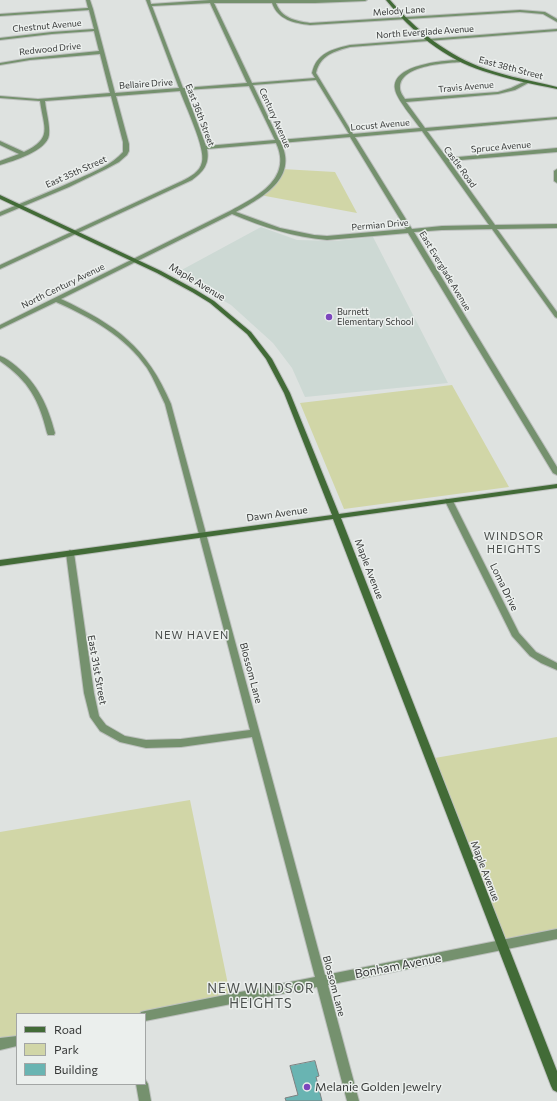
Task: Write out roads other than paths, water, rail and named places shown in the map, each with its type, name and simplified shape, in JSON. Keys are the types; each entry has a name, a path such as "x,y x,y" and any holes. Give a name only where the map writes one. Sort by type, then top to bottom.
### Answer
{"street":[{"name":"East 35th Street","path":"18,206 98,172 115,163 125,154 125,139 88,0"},
{"path":"149,3 211,1 326,2 365,0"},
{"name":"East 38th Street","path":"388,0 403,19 429,40 462,61 481,69 528,82 557,88"},
{"name":"Century Avenue","path":"134,261 232,212 260,195 277,179 280,173 283,161 278,142 211,1"},
{"name":"Melody Lane","path":"274,2 277,11 280,14 289,19 304,23 323,24 520,11 541,13 557,20"},
{"name":"East 36th Street","path":"0,267 178,185 194,176 205,163 206,154 204,148 149,3"},
{"path":"0,16 91,9"},
{"name":"Chestnut Avenue","path":"0,39 96,30"},
{"name":"North Everglade Avenue","path":"317,79 314,72 314,66 317,61 332,51 365,44 557,30"},
{"name":"Redwood Drive","path":"0,64 30,59 102,52"},
{"name":"Castle Road","path":"462,61 426,65 405,73 397,85 403,101 557,316"},
{"name":"Bellaire Drive","path":"0,97 42,100 317,79"},
{"name":"East Everglade Avenue","path":"317,79 557,473"},
{"name":"Travis Avenue","path":"403,101 498,93 513,89 528,82"},
{"path":"0,163 39,146 46,138 42,100"},
{"name":"Locust Avenue","path":"204,148 557,118"},
{"path":"0,143 23,154"},
{"name":"Spruce Avenue","path":"446,160 557,150"},
{"path":"557,171 557,181"},
{"name":"Maple Avenue","path":"0,197 178,282 212,302 237,322 260,345 269,359 287,393 336,516 557,1086"},
{"path":"0,214 18,206"},
{"name":"Permian Drive","path":"232,212 281,231 311,237 344,237 442,228 557,226"},
{"name":"North Century Avenue","path":"0,327 134,261"},
{"name":"Blossom Lane","path":"55,300 109,327 132,346 150,366 158,379 168,404 353,1101"},
{"path":"0,358 18,370 33,386 44,407 51,433"},
{"name":"Dawn Avenue","path":"0,563 557,486"},
{"name":"Loma Drive","path":"449,501 515,634 530,653 557,667"},
{"name":"East 31st Street","path":"70,553 89,693 95,717 103,728 123,739 146,744 178,744 255,733"},
{"name":"Bonham Avenue","path":"146,1016 557,934"},
{"path":"0,1044 16,1041"},
{"path":"142,1085 145,1101"}],"place":[{"name":"Burnett Elementary School","path":"329,317"},
{"name":"Melanie Golden Jewelry","path":"307,1087"}],"district":[{"name":"WINDSOR HEIGHTS","path":"514,542"},
{"name":"NEW HAVEN","path":"192,635"},
{"name":"NEW WINDSOR HEIGHTS","path":"261,996"}]}
